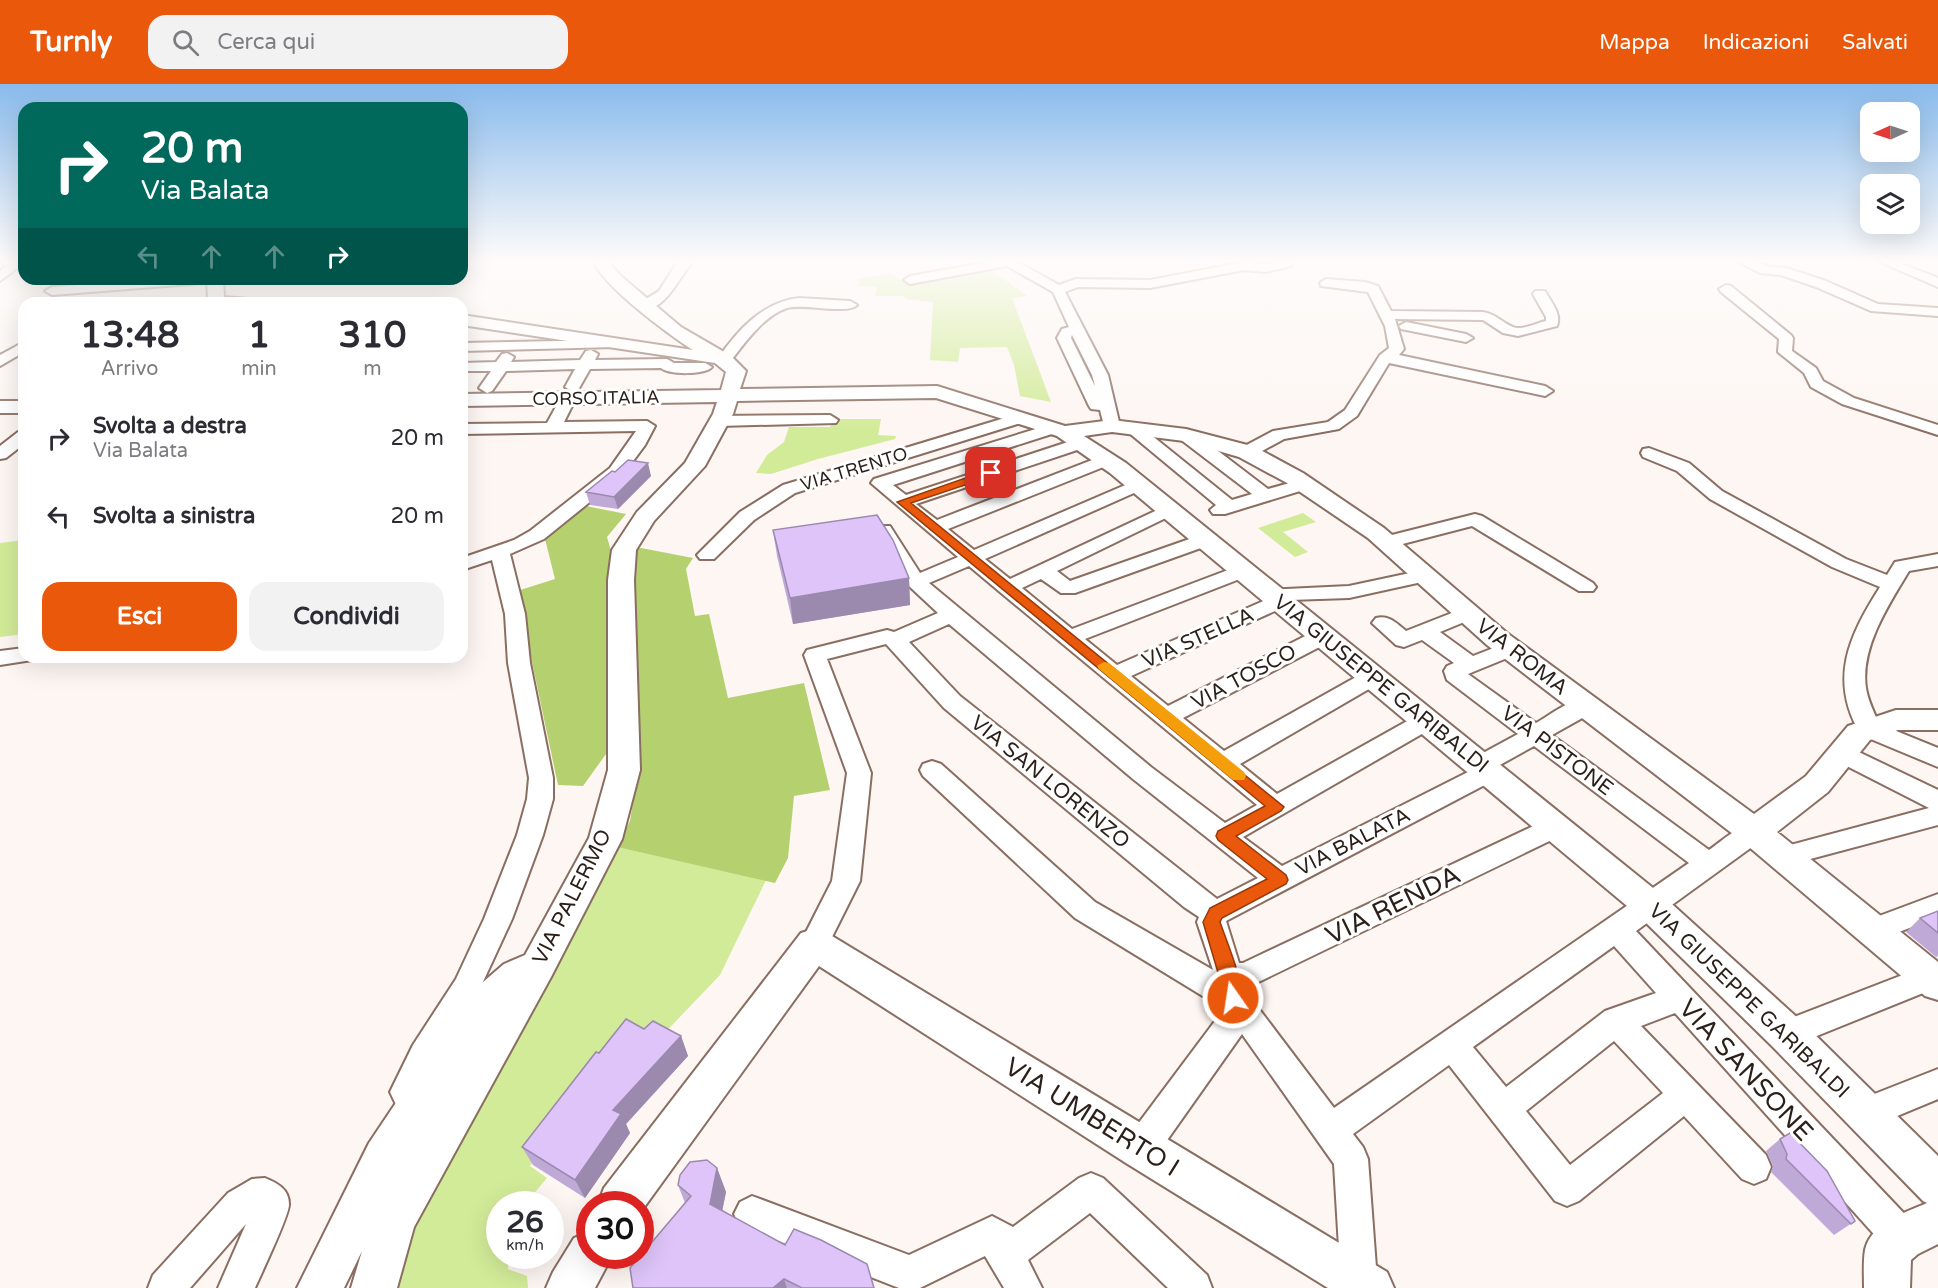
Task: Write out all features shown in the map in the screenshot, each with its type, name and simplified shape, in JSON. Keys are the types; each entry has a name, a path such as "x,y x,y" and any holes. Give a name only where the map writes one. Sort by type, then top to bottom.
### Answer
{"street":[{"path":"660,317 675,331 724,360 736,371 725,409 830,420"},
{"path":"724,360 766,317"},
{"path":"1072,317 1100,375 1114,420"},
{"path":"1247,452 1279,435 1333,426 1351,413 1384,358 1397,349 1388,317"},
{"path":"1390,321 1461,317"},
{"path":"1487,317 1494,319 1509,330 1520,331 1552,323 1553,317"},
{"path":"1760,317 1786,338 1785,352 1811,371 1816,384 1848,401 1938,430"},
{"path":"468,321 603,344 724,360"},
{"path":"1390,321 1466,338"},
{"path":"468,343 484,324"},
{"path":"487,388 525,330"},
{"path":"1079,330 1067,332 1064,338 1114,420 1224,509 1304,484"},
{"path":"468,349 603,344"},
{"path":"573,387 585,364 603,344"},
{"path":"0,362 18,350"},
{"path":"1384,358 1400,359 1545,391"},
{"path":"468,367 667,363 666,366"},
{"path":"666,366 705,367"},
{"path":"659,384 666,366"},
{"name":"VIA GIUSEPPE GARIBALDI","path":"725,409 937,392 1021,418 1075,441 1168,510 1485,768 1650,906 1787,1034 1866,1113 1918,1208"},
{"name":"CORSO ITALIA","path":"468,400 725,409"},
{"path":"553,427 564,406"},
{"path":"0,407 18,407"},
{"name":"VIA PALERMO","path":"374,1288 394,1219 538,966 605,839 624,770 621,580 624,550 645,517 694,466 725,409"},
{"name":"VIA TRENTO","path":"707,555 747,516 789,489 1021,418"},
{"name":"VIA ROMA","path":"1075,441 1114,420 1186,435 1247,452 1304,484 1387,542 1509,649 1754,832 1934,981"},
{"path":"468,429 648,426 637,445 616,472 537,535 500,552 468,562"},
{"path":"1186,435 1266,496"},
{"path":"0,454 18,440"},
{"path":"1075,441 880,483 1276,807"},
{"path":"903,502 1075,441"},
{"path":"933,528 1075,441"},
{"path":"1649,453 1683,467 1716,495 1839,563 1891,584"},
{"path":"916,582 1137,485"},
{"path":"1007,588 1168,510"},
{"path":"1387,542 1476,520 1586,587"},
{"path":"878,521 916,582 951,615 1142,773 1280,880"},
{"path":"1042,570 1068,590 1205,540"},
{"path":"414,1112 406,1092 424,1055 466,988 498,919 530,836 540,799 541,778 519,663 515,614 500,552"},
{"path":"1938,560 1902,566 1891,584 1855,661 1854,687 1883,724 1938,758"},
{"path":"1070,638 1243,571"},
{"path":"1276,598 1349,592 1424,576"},
{"name":"VIA STELLA","path":"1114,675 1276,598"},
{"path":"1383,623 1404,640 1467,613"},
{"path":"630,1191 814,944 846,881 859,773 815,655 891,638 951,615"},
{"path":"1424,631 1471,665 1509,649"},
{"name":"VIA TOSCO","path":"1166,717 1323,636"},
{"name":"VIA SAN LORENZO","path":"891,638 952,702 1194,900 1216,913"},
{"path":"0,658 18,656"},
{"name":"VIA PISTONE","path":"1471,665 1455,671 1455,675 1709,864"},
{"path":"1223,763 1373,677"},
{"name":"VIA BALATA","path":"1216,913 1485,768 1585,706"},
{"path":"1330,1130 1754,832 1817,784 1858,733 1883,724 1938,720"},
{"path":"1224,836 1426,721"},
{"path":"1842,753 1938,801"},
{"path":"932,770 1085,910 1235,994"},
{"path":"1784,856 1938,815"},
{"name":"VIA RENDA","path":"1235,994 1245,976 1555,827"},
{"path":"1873,930 1938,905"},
{"path":"1216,913 1211,922 1235,994 1351,1159 1365,1285"},
{"name":"VIA SANSONE","path":"1616,929 1680,998 1918,1208"},
{"name":"VIA UMBERTO I","path":"814,944 1141,1149 1365,1285"},
{"path":"320,1288 384,1158 481,1007 517,976 538,966"},
{"path":"1787,1034 1934,981"},
{"path":"1141,1149 1235,994"},
{"path":"1503,1109 1616,1021 1680,998"},
{"path":"1616,1021 1754,1167"},
{"path":"1452,1045 1567,1190 1686,1095"},
{"path":"1866,1113 1938,1084"},
{"path":"992,1234 1014,1250 1090,1190 1194,1288"},
{"path":"166,1288 240,1205 252,1196 265,1195 272,1202 272,1207 236,1288"},
{"path":"1887,1288 1888,1250 1918,1208"},
{"path":"752,1214 910,1274 992,1234"},
{"path":"992,1234 1024,1288"},
{"path":"569,1288 581,1269"}],"green space":[{"path":"932,317 1019,317 1051,402 1020,396 1014,365 1007,347 960,348 958,362 930,360"},
{"path":"835,419 881,419 878,435 896,436 895,439 771,474 756,473 767,455 784,442 789,427 830,427"},
{"path":"586,506 626,514 607,537 611,551 615,753 606,754 583,786 558,785 517,591 555,579 545,539"},
{"path":"1303,513 1316,522 1283,532 1308,552 1295,557 1258,528"},
{"path":"18,541 18,635 0,637 0,543"},
{"path":"636,547 693,558 686,569 695,616 709,614 728,698 804,683 830,790 794,796 788,858 775,883 617,847 630,821 638,770 632,658"},
{"path":"617,847 766,880 720,975 655,1043 609,1066 530,1166 547,1178 536,1191 486,1191 486,1269 508,1269 527,1276 528,1288 395,1288 413,1227"}],"building":[{"path":"628,460 648,463 614,497 586,492 612,471 615,472"},
{"path":"877,515 893,540 909,578 790,598 773,530"},
{"path":"1938,911 1938,933 1920,918"},
{"path":"626,1019 644,1029 653,1021 681,1036 613,1110 621,1114 575,1180 522,1147 596,1052 599,1053"},
{"path":"1790,1133 1827,1171 1855,1221 1851,1224 1786,1159 1787,1154 1780,1139"},
{"path":"707,1160 717,1168 710,1204 785,1245 794,1229 821,1240 867,1264 874,1288 802,1288 784,1279 773,1288 633,1288 630,1269 654,1269 654,1240 691,1196 678,1185 680,1175 690,1162"}],"slow traffic":[{"path":"1104,666 1238,776"}],"route":[{"path":"991,473 903,502 1276,807 1224,836 1280,880 1216,913 1211,922 1229,976 1233,998"}]}
